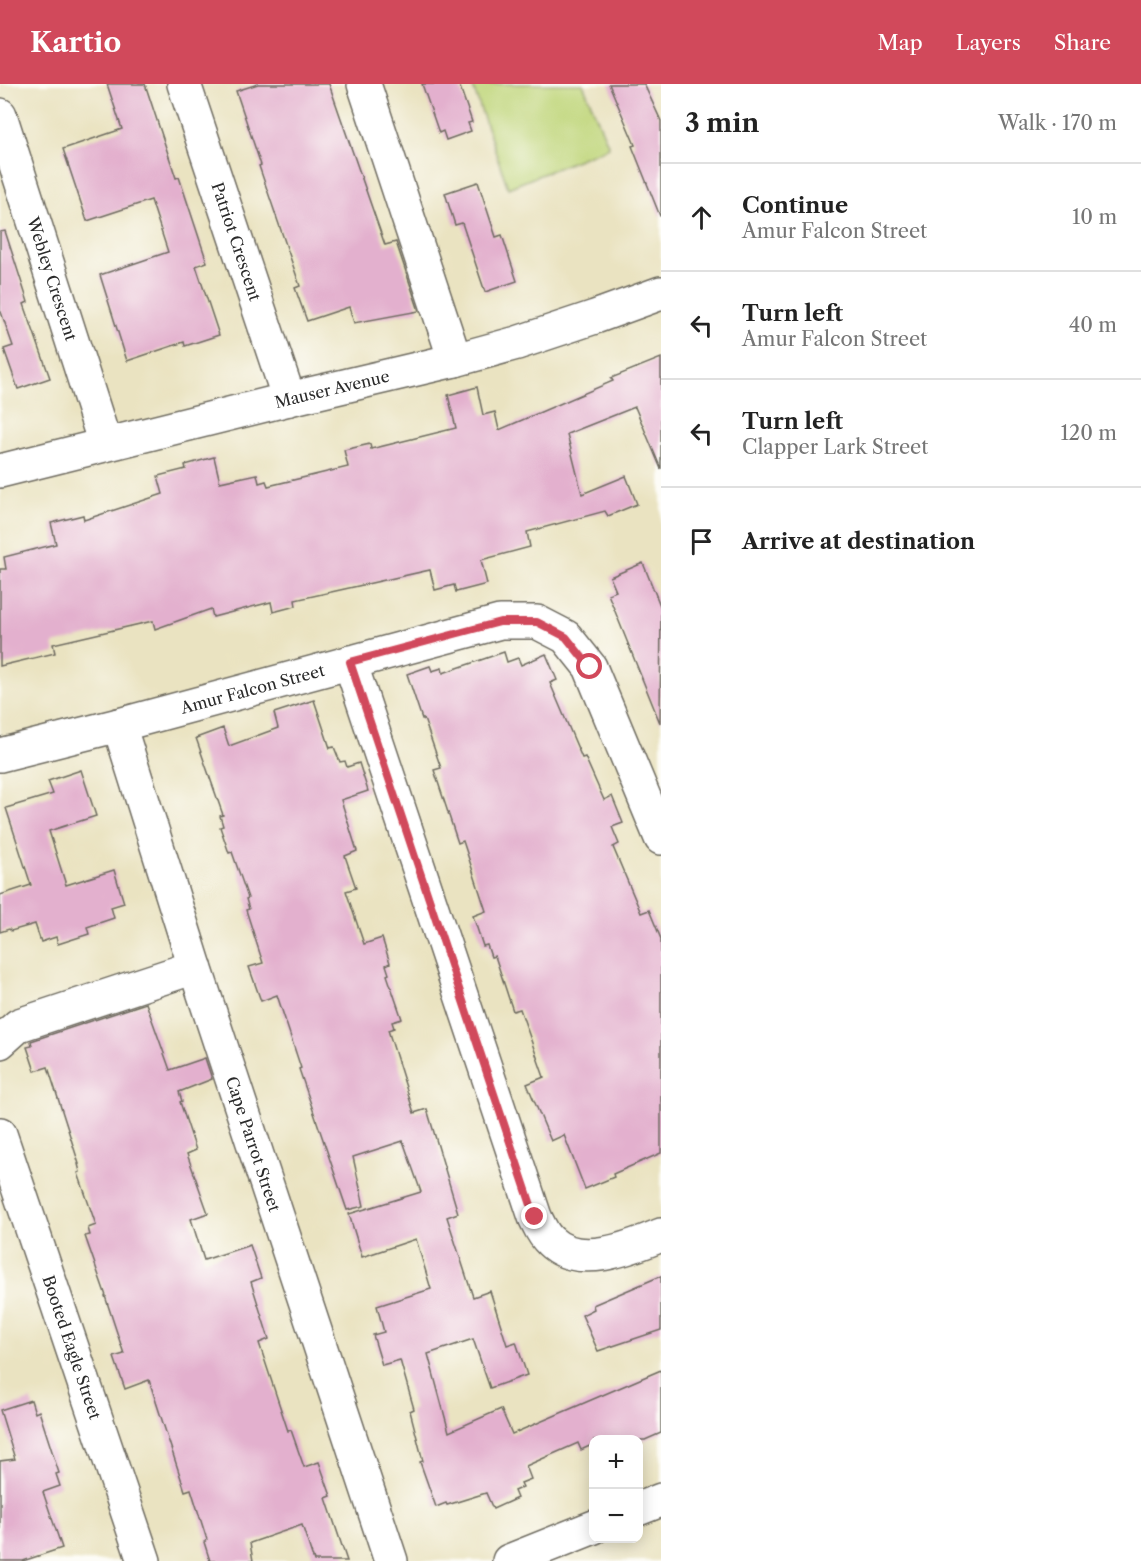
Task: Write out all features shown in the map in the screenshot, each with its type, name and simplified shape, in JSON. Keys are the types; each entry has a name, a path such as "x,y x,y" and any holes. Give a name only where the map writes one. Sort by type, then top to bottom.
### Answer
{"street":[{"name":"Patriot Crescent","path":"184,84 289,399"},
{"path":"364,84 455,360"},
{"name":"Webley Crescent","path":"0,115 105,444"},
{"name":"Mauser Avenue","path":"0,471 455,360 517,343 661,293"},
{"name":"Amur Falcon Street","path":"0,755 500,622 537,622 566,637 590,667 661,838"},
{"path":"350,662 535,1217 549,1241 565,1251 588,1256 630,1248 661,1235"},
{"name":"Cape Parrot Street","path":"119,725 195,967 391,1561"},
{"path":"0,1042 19,1025 195,967"},
{"name":"Booted Eagle Street","path":"0,1134 144,1561"},
{"path":"643,1507 661,1500"},
{"path":"509,1561 589,1529"}],"green space":[{"path":"472,84 583,84 609,147 508,188"}],"building":[{"path":"107,84 145,84 207,262 196,266 219,335 185,346 184,342 127,361 100,275 168,252 151,200 87,221 63,149 122,129"},
{"path":"258,84 329,84 385,245 396,242 419,311 354,323 349,307 307,321 295,288 300,286 236,91"},
{"path":"422,84 459,84 472,122 468,123 471,131 446,140 443,131 439,133"},
{"path":"609,84 644,84 661,121 661,216 632,146 635,145"},
{"path":"478,182 496,237 502,235 517,281 485,292 462,223 455,225 445,193"},
{"path":"5,231 28,302 24,304 50,378 18,389 4,349 13,346 0,312 0,232"},
{"path":"661,358 661,469 635,407 567,434 582,494 626,476 637,504 608,516 605,511 527,532 530,547 481,560 487,584 456,592 454,585 435,590 430,570 295,600 296,606 273,612 271,602 213,617 211,609 155,629 153,621 53,644 55,653 0,666 0,569 6,569 4,557 56,544 51,523 83,515 84,520 163,494 158,476 186,469 185,465 214,457 220,482 257,474 259,483 266,481 268,486 348,467 344,450 370,444 371,449 456,428 448,395 477,387 483,415 495,412 499,430 613,381 611,378"},
{"path":"643,563 661,608 660,723 608,594 616,591 610,577"},
{"path":"504,652 507,662 518,658 521,665 546,654 557,680 550,683 582,758 585,757 604,800 612,796 623,823 612,827 619,844 613,847 641,913 649,910 661,939 661,1153 585,1189 564,1135 551,1141 527,1084 544,1077 520,1009 513,1011 495,956 491,957 487,945 483,946 473,916 486,911 463,841 458,843 434,770 441,768 407,674 430,666 432,671 442,668 443,673"},
{"path":"314,700 330,748 334,747 340,762 345,761 347,767 359,763 368,791 341,800 357,851 345,856 356,888 346,891 364,944 382,938 390,963 386,965 389,974 387,975 402,1019 392,1022 394,1028 388,1030 414,1113 427,1109 458,1213 447,1217 473,1297 490,1291 507,1345 516,1342 527,1375 490,1388 473,1339 428,1354 449,1432 501,1409 512,1434 661,1370 661,1433 645,1440 643,1440 643,1435 589,1435 589,1446 581,1450 578,1443 526,1466 531,1479 521,1483 523,1487 514,1491 517,1498 493,1509 486,1493 436,1507 420,1462 423,1461 410,1411 414,1409 400,1360 382,1365 373,1335 384,1332 377,1306 431,1289 416,1239 362,1257 349,1214 421,1192 403,1141 353,1157 364,1206 347,1210 299,1069 301,1068 277,995 261,1001 249,967 263,963 246,910 249,909 246,899 248,898 232,852 229,853 220,827 223,826 220,816 223,815 196,738 223,728 229,746 278,728 274,713"},
{"path":"81,770 96,816 49,831 66,885 114,870 124,903 111,907 114,918 87,927 89,934 58,944 56,937 41,942 35,924 0,932 0,895 31,885 6,808 53,794 48,781"},
{"path":"146,1003 170,1070 205,1058 212,1079 179,1092 182,1101 180,1102 196,1150 187,1154 208,1213 191,1219 204,1260 250,1245 261,1278 251,1282 269,1339 259,1343 288,1431 291,1430 304,1467 319,1462 331,1496 326,1498 347,1561 314,1561 302,1525 250,1543 253,1561 210,1561 204,1542 207,1540 191,1489 185,1491 149,1380 125,1389 114,1357 124,1354 85,1236 90,1235 88,1228 96,1225 78,1173 80,1172 79,1164 48,1067 35,1071 27,1047 32,1046 31,1041"},
{"path":"661,1276 661,1330 598,1351 582,1315 594,1309 593,1305"},
{"path":"31,1400 35,1413 39,1411 59,1473 56,1474 60,1486 43,1492 62,1548 23,1561 0,1561 0,1461 15,1459 0,1410"}],"route":[{"path":"535,1217 350,662 500,622 537,622 566,637 590,667"}]}
